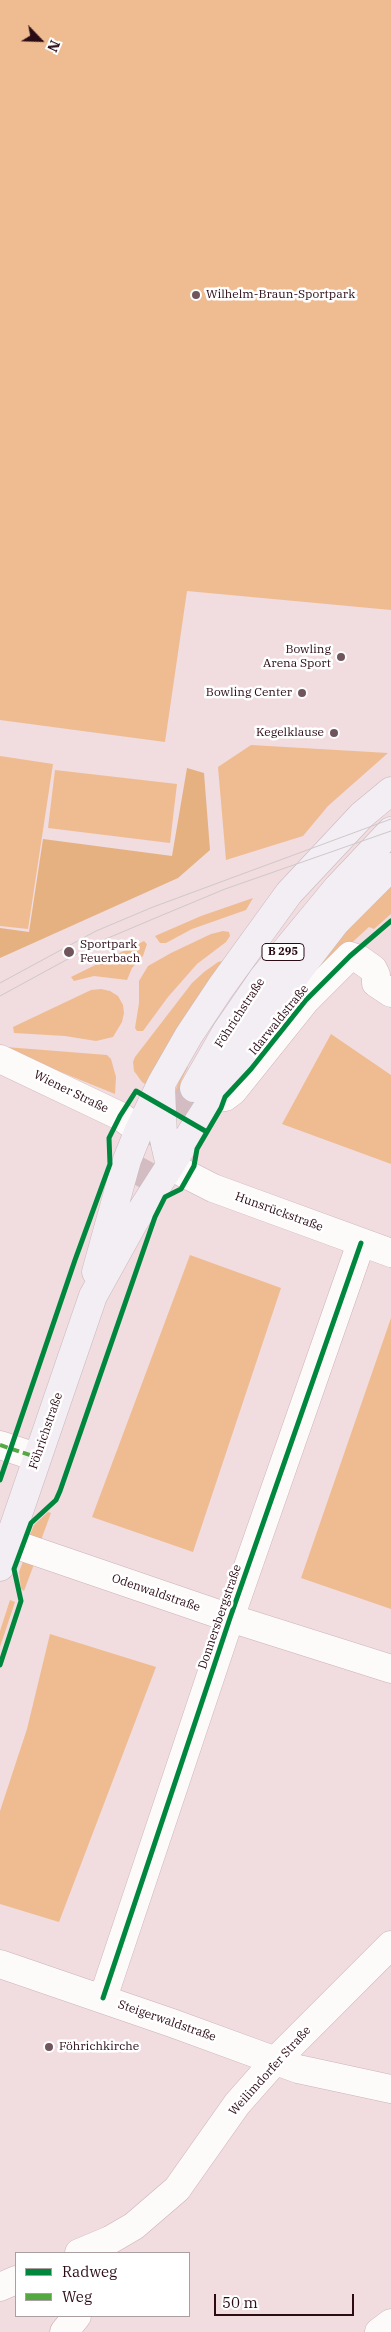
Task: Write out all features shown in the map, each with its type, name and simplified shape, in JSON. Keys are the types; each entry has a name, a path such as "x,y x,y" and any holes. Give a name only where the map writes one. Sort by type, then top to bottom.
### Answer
{"main road":[{"name":"Föhrichstraße","path":"93,1296 100,1254 118,1190 151,1132 161,1084 189,1035 289,893 362,815 391,791"},
{"name":"Föhrichstraße","path":"4,1554 93,1296 144,1204 161,1169 196,1126 204,1093 226,1032 263,978 332,894 391,831"},
{"path":"204,1093 264,1019 336,922 391,867"},
{"path":"118,1190 161,1169 151,1132 196,1126"}],"street":[{"name":"Idarwaldstraße","path":"204,1093 225,1097 232,1091 306,1000 350,956 359,959 373,969 376,975 376,983 391,993"},
{"name":"Wiener Straße","path":"0,1059 151,1132"},
{"name":"Hunsrückstraße","path":"161,1169 391,1253"},
{"name":"Donnersbergstraße","path":"103,1998 230,1618 361,1243"},
{"path":"0,1444 36,1457"},
{"name":"Odenwaldstraße","path":"4,1554 230,1618 391,1669"},
{"name":"Weilimdorfer Straße","path":"84,2252 112,2247 177,2189 237,2104 275,2061 391,1945"},
{"name":"Steigerwaldstraße","path":"0,1964 103,1998 298,2069 391,2089"},
{"path":"0,2287 15,2280"},
{"path":"64,2332 76,2317"},
{"path":"379,2332 391,2323"}],"shaded area":[{"name":"Wilhelm-Braun-Sportpark","path":"0,0 391,0 391,610 187,591 165,742 0,720"},
{"path":"251,745 388,753 328,806 303,836 226,860 218,767"},
{"path":"0,756 53,764 28,929 0,926"},
{"path":"187,768 204,773 210,850 178,878 0,958 0,928 29,932 43,839 172,856"},
{"path":"55,770 177,784 170,843 48,828"},
{"path":"391,881 391,914 374,929 369,927 299,991 344,930"},
{"path":"253,898 246,910 192,929 166,943 160,943 155,936 201,916"},
{"path":"223,931 229,932 230,936 226,942 197,964 168,997 143,1031 137,1031 135,1028 139,1003 139,981 148,966 211,934"},
{"path":"144,941 147,944 143,956 132,968 127,980 94,976 74,981 71,977"},
{"path":"231,959 148,1086 142,1082 134,1071 133,1062 135,1057 192,983 218,962"},
{"path":"101,989 110,991 118,996 123,1005 122,1022 113,1037 96,1041 65,1036 14,1033 13,1027 91,990"},
{"path":"331,1034 391,1075 391,1164 282,1124"},
{"path":"6,1047 107,1055 111,1059 116,1077 115,1094 4,1049"},
{"path":"184,1066 188,1067 181,1081 185,1088 207,1089 190,1114 171,1103"},
{"path":"190,1255 281,1288 193,1552 92,1517"},
{"path":"391,1318 391,1609 301,1578"},
{"path":"48,1512 51,1513 40,1543 29,1537 34,1525"},
{"path":"24,1559 36,1559 24,1591 21,1589 19,1572"},
{"path":"10,1600 15,1602 0,1647 0,1631"},
{"path":"50,1634 156,1667 59,1922 0,1904 0,1811 27,1729"}],"tunnel":[{"path":"119,1224 194,1088"}],"tram line":[{"path":"0,983 96,931 153,907 391,819"},
{"path":"0,996 101,941 153,919 225,889 391,831"}],"marked path":[{"path":"0,1445 36,1457"}],"cycle path":[{"path":"0,1665 21,1601 14,1569 31,1523 56,1500 60,1491 155,1217 165,1197 181,1189 194,1166 197,1149 221,1108 225,1097 251,1069 306,1000 350,956 391,921"},
{"path":"0,1480 110,1164 109,1138 120,1116 136,1091 207,1132"},
{"path":"103,1998 230,1618 361,1243"}],"place":[{"name":"Wilhelm-Braun-Sportpark","path":"196,295"},
{"name":"Bowling Arena Sport","path":"341,657"},
{"name":"Bowling Center","path":"302,693"},
{"name":"Kegelklause","path":"334,733"},
{"name":"Sportpark Feuerbach","path":"69,952"},
{"name":"Föhrichkirche","path":"49,2047"}]}
